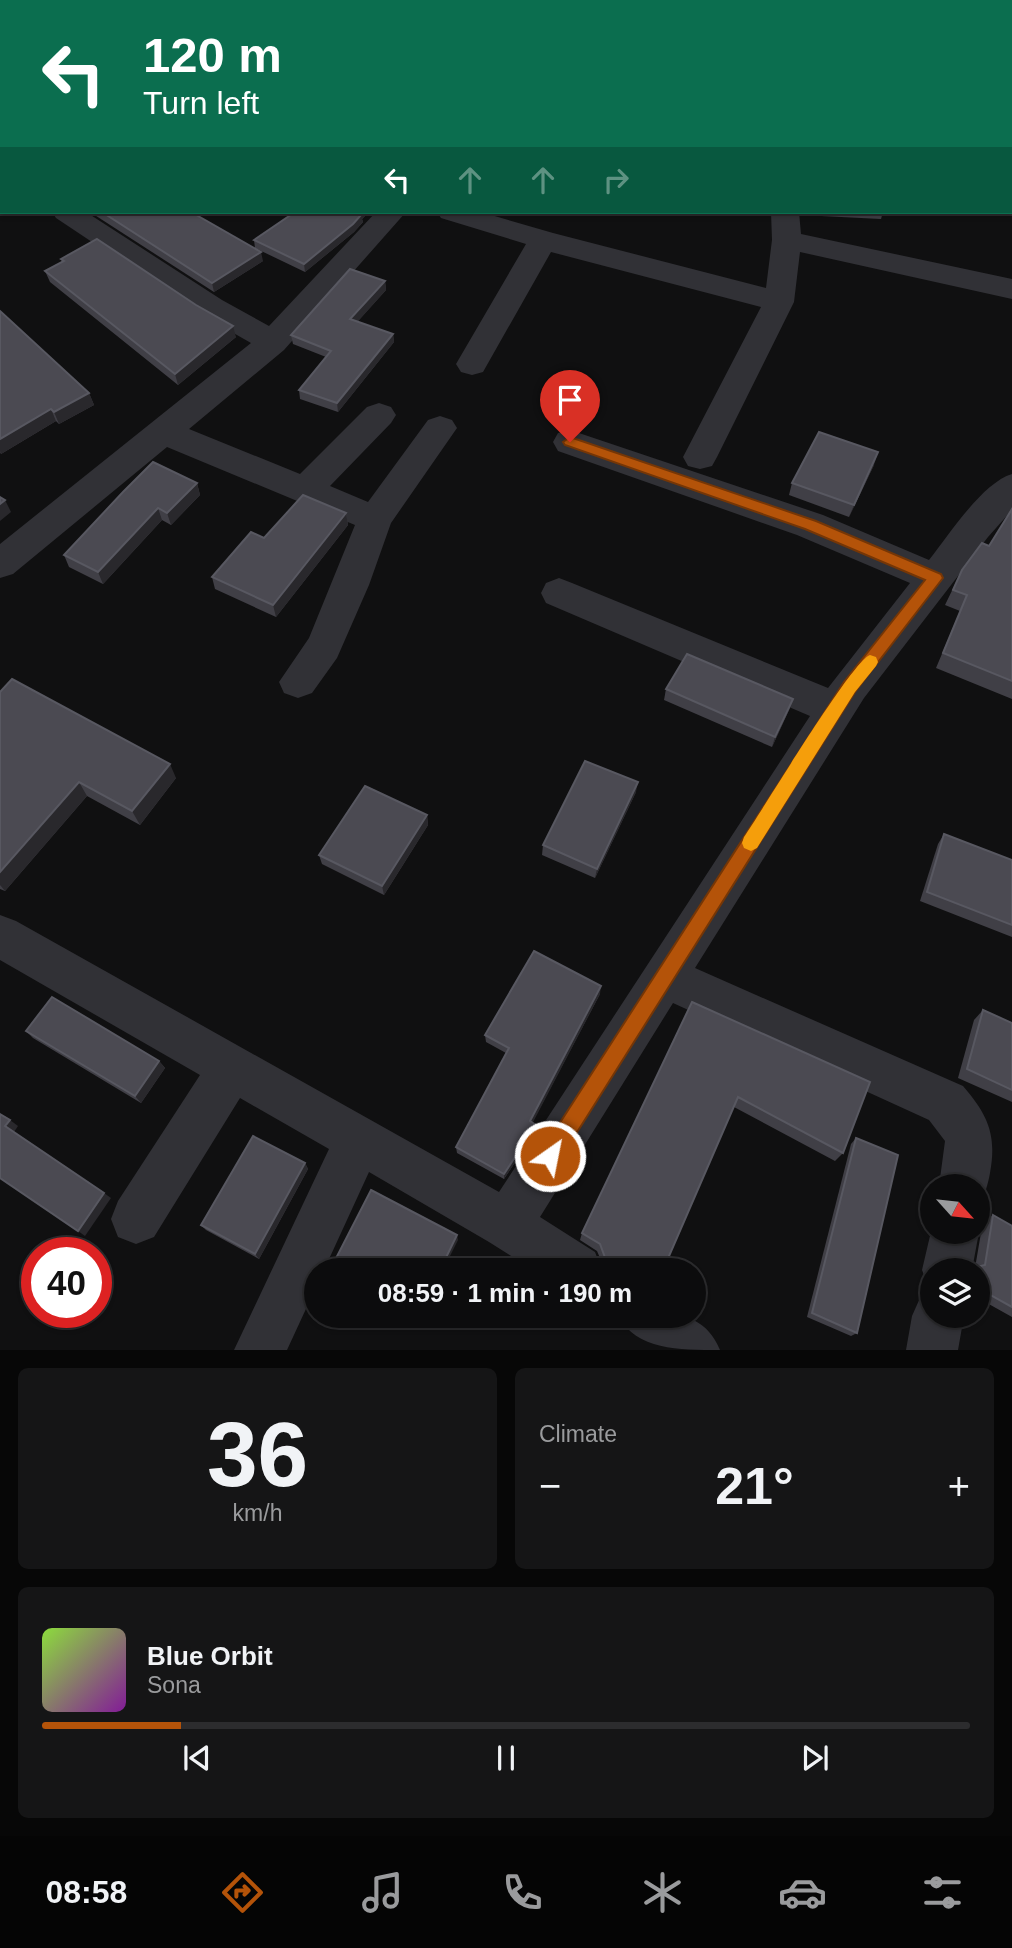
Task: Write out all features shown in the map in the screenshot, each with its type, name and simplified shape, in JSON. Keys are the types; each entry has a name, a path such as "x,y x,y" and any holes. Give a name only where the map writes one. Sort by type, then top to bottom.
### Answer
{"street":[{"path":"69,214 211,307 274,342"},
{"path":"458,214 543,240 779,302"},
{"path":"0,564 274,342 382,215"},
{"path":"700,457 779,302 786,226 1012,289"},
{"path":"472,364 543,240"},
{"path":"305,491 379,415"},
{"path":"298,681 324,647 351,585 375,519 440,428"},
{"path":"164,432 375,519"},
{"path":"570,442 810,525 936,578"},
{"path":"507,1224 836,709 975,527 1012,487"},
{"path":"559,593 836,709"},
{"path":"0,936 507,1224 559,1258"},
{"path":"665,977 946,1103 966,1126 971,1142 965,1174"},
{"path":"136,1219 232,1068"},
{"path":"260,1349 359,1139"},
{"path":"662,1328 694,1349"},
{"path":"932,1349 936,1328"}],"building":[{"path":"105,214 194,214 261,252 212,283"},
{"path":"292,214 362,214 304,264 254,240"},
{"path":"97,239 196,305 233,326 175,374 45,271"},
{"path":"350,269 385,281 350,319 393,334 337,403 299,390 331,351 291,335"},
{"path":"0,311 89,393 54,412 51,409 0,439"},
{"path":"819,432 878,452 854,505 792,483"},
{"path":"153,462 197,483 167,513 158,508 98,572 64,555 123,492"},
{"path":"303,495 346,513 273,605 212,577 251,532 264,538"},
{"path":"1012,509 1012,681 943,653 967,595 953,590 962,570 982,543 989,546"},
{"path":"687,654 793,699 775,737 666,689"},
{"path":"12,679 170,764 132,811 79,782 0,872 0,692"},
{"path":"585,761 638,782 597,869 543,845"},
{"path":"365,786 427,815 382,886 319,855"},
{"path":"944,834 1012,860 1012,925 927,892"},
{"path":"534,951 601,986 530,1121 536,1125 504,1174 456,1147 509,1048 485,1035"},
{"path":"52,997 159,1061 135,1096 26,1031"},
{"path":"692,1002 870,1082 843,1153 738,1097 668,1258 605,1258 600,1244 582,1233"},
{"path":"983,1010 1012,1023 1012,1090 967,1069"},
{"path":"0,1114 10,1120 5,1126 104,1193 78,1231 0,1178"},
{"path":"253,1136 305,1163 255,1254 201,1225"},
{"path":"856,1138 898,1155 857,1333 812,1313"},
{"path":"371,1190 457,1235 446,1258 336,1258"},
{"path":"993,1215 1012,1226 1012,1307 990,1295 990,1258 986,1258"}],"slow traffic":[{"path":"751,843 850,687 870,662"}],"route":[{"path":"550,1156 850,687 936,578 810,525 570,442"}]}
